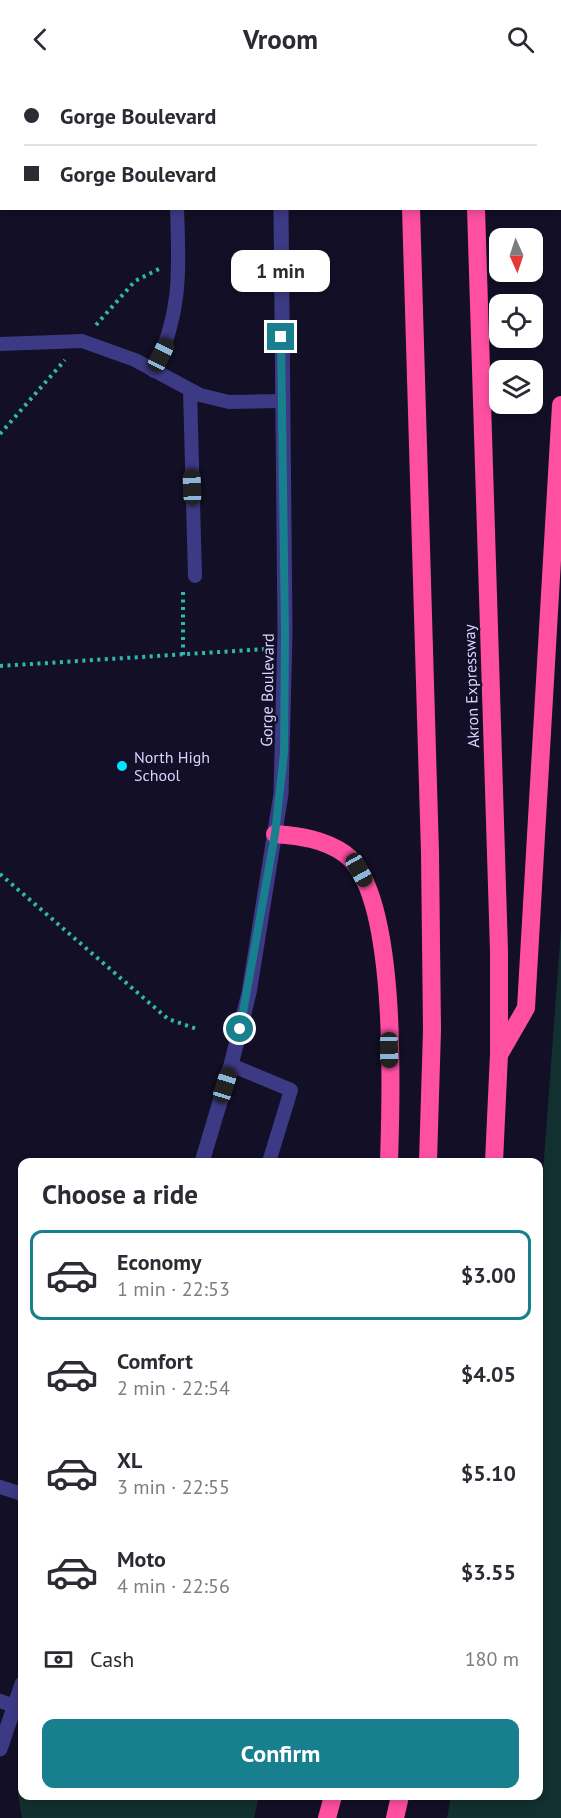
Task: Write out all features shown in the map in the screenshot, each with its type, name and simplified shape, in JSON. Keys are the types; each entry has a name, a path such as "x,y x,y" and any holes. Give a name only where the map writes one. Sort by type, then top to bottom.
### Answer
{"highway":[{"path":"411,210 430,853 432,1030 428,1158"},
{"name":"Akron Expressway","path":"476,210 498,885 499,1054 494,1158"},
{"path":"499,1054 526,1008 561,405"},
{"path":"275,834 307,837 327,844 346,855 366,884 379,928 389,1014 389,1158"},
{"path":"327,1818 332,1800"},
{"path":"395,1818 399,1800"}],"street":[{"name":"Gorge Boulevard","path":"203,1158 231,1065 249,993 275,834 284,753 281,210"},
{"path":"0,1749 18,1697"}],"lane":[{"path":"154,370 168,340 174,318 178,268 177,210"},
{"path":"0,344 82,341 154,370 190,390 229,402 281,401"},
{"path":"190,390 195,576"},
{"path":"231,1065 291,1090 270,1158"},
{"path":"0,1487 18,1493"},
{"path":"0,1701 15,1706"}],"path":[{"path":"183,655 183,588 195,576"},
{"path":"0,666 285,648"},
{"path":"0,874 168,1019 197,1029"}],"green space":[{"path":"561,929 561,1818 447,1818 450,1800 543,1800 543,1172"},
{"path":"19,1800 258,1800 254,1818 22,1818"}],"place":[{"name":"North High School","path":"122,766"}],"route":[{"path":"240,1029 249,993 275,834 284,753 285,633 281,337"}]}
